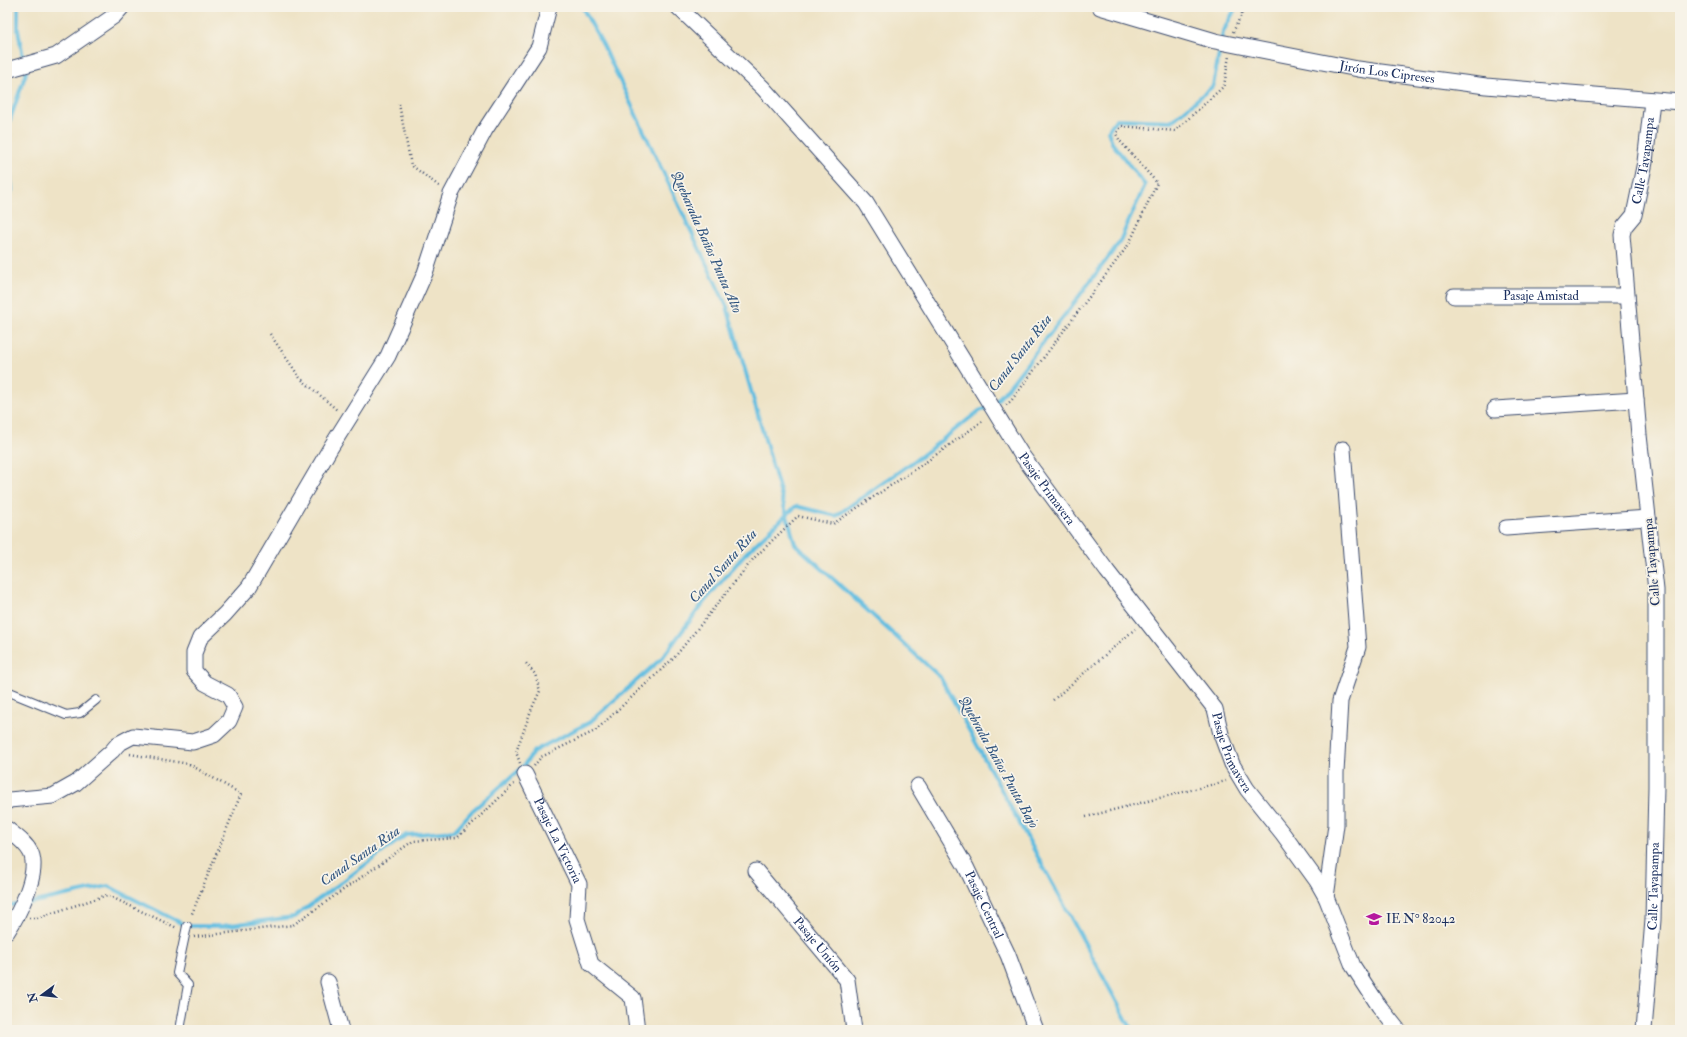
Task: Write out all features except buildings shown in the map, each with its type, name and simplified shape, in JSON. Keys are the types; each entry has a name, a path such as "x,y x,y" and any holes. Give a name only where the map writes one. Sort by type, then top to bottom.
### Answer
{"street":[{"path":"12,69 56,56 114,16 122,7"},
{"path":"7,802 9,800 53,796 76,783 118,744 133,736 193,742 214,735 229,721 235,707 228,695 205,684 194,671 194,653 200,638 225,614 248,587 388,356 425,273 451,194 485,130 538,47 549,7"},
{"name":"Pasaje Primavera","path":"678,7 764,88 866,203 1025,460 1145,621 1215,709 1221,734 1230,758 1240,778 1283,834 1317,882 1326,897 1353,966 1379,1006 1398,1030"},
{"name":"Jirón Los Cipreses","path":"1100,7 1215,42 1358,69 1478,85 1652,101 1680,102"},
{"name":"Calle Tayapampa","path":"1644,1030 1653,920 1656,787 1656,590 1636,400 1622,235 1624,227 1634,215 1645,162 1652,101"},
{"name":"Pasaje Amistad","path":"1454,296 1627,296"},
{"path":"1495,409 1636,400"},
{"path":"1326,897 1336,824 1336,773 1340,701 1358,647 1343,449"},
{"path":"1506,528 1648,518"},
{"name":"Pasaje La Victoria","path":"525,774 579,884 577,919 591,964 633,998 637,1030"},
{"name":"Pasaje Central","path":"918,786 966,867 1008,954 1036,1030"},
{"path":"7,829 23,842 32,854 33,873 23,905 7,932"},
{"name":"Pasaje Unión","path":"756,871 847,980 854,1030"},
{"path":"328,982 341,1030"}],"lane":[{"path":"7,691 66,715 80,713 96,700"},
{"path":"180,1030 188,985 177,973 186,929"}],"path":[{"path":"16,918 37,918 107,895 186,929 194,937 293,925 413,841 457,838 541,757 595,731 674,658 754,558 798,516 833,524 926,462 993,410 1011,401 1128,244 1157,182 1120,141 1116,134 1122,126 1174,131 1224,86 1233,31 1246,7"},
{"path":"399,104 411,165 451,194"},
{"path":"270,334 300,378 348,420"},
{"path":"1053,700 1145,621"},
{"path":"525,662 535,674 540,691 532,708 516,752 525,774"},
{"path":"112,751 189,764 241,794 186,929"},
{"path":"1086,818 1240,778"}],"waterway":[{"path":"18,7 18,30 24,62"},
{"name":"Quebrada Baños Punta Bajo","path":"582,7 603,45 727,307 795,544 940,677 1132,1030"},
{"name":"Canal Santa Rita","path":"994,404 1071,307 1119,243 1145,185 1112,143 1108,131 1116,119 1172,121 1213,86 1223,32 1236,7"},
{"path":"7,128 26,73 26,69"},
{"path":"7,148 12,190 7,199"},
{"name":"Canal Santa Rita","path":"25,904 108,886 187,926 222,926 294,917 406,835 454,831 473,810 522,768 534,751 590,722 662,658 704,602 745,554 796,506 836,516 920,457 979,411 988,408"},
{"name":"Canal Santa Rita","path":"7,905 19,905"}],"place":[{"name":"IE N° 82042","path":"1374,919"}],"water label":[{"name":"Quebarada Baños Punta Alto","path":"707,242"}]}
